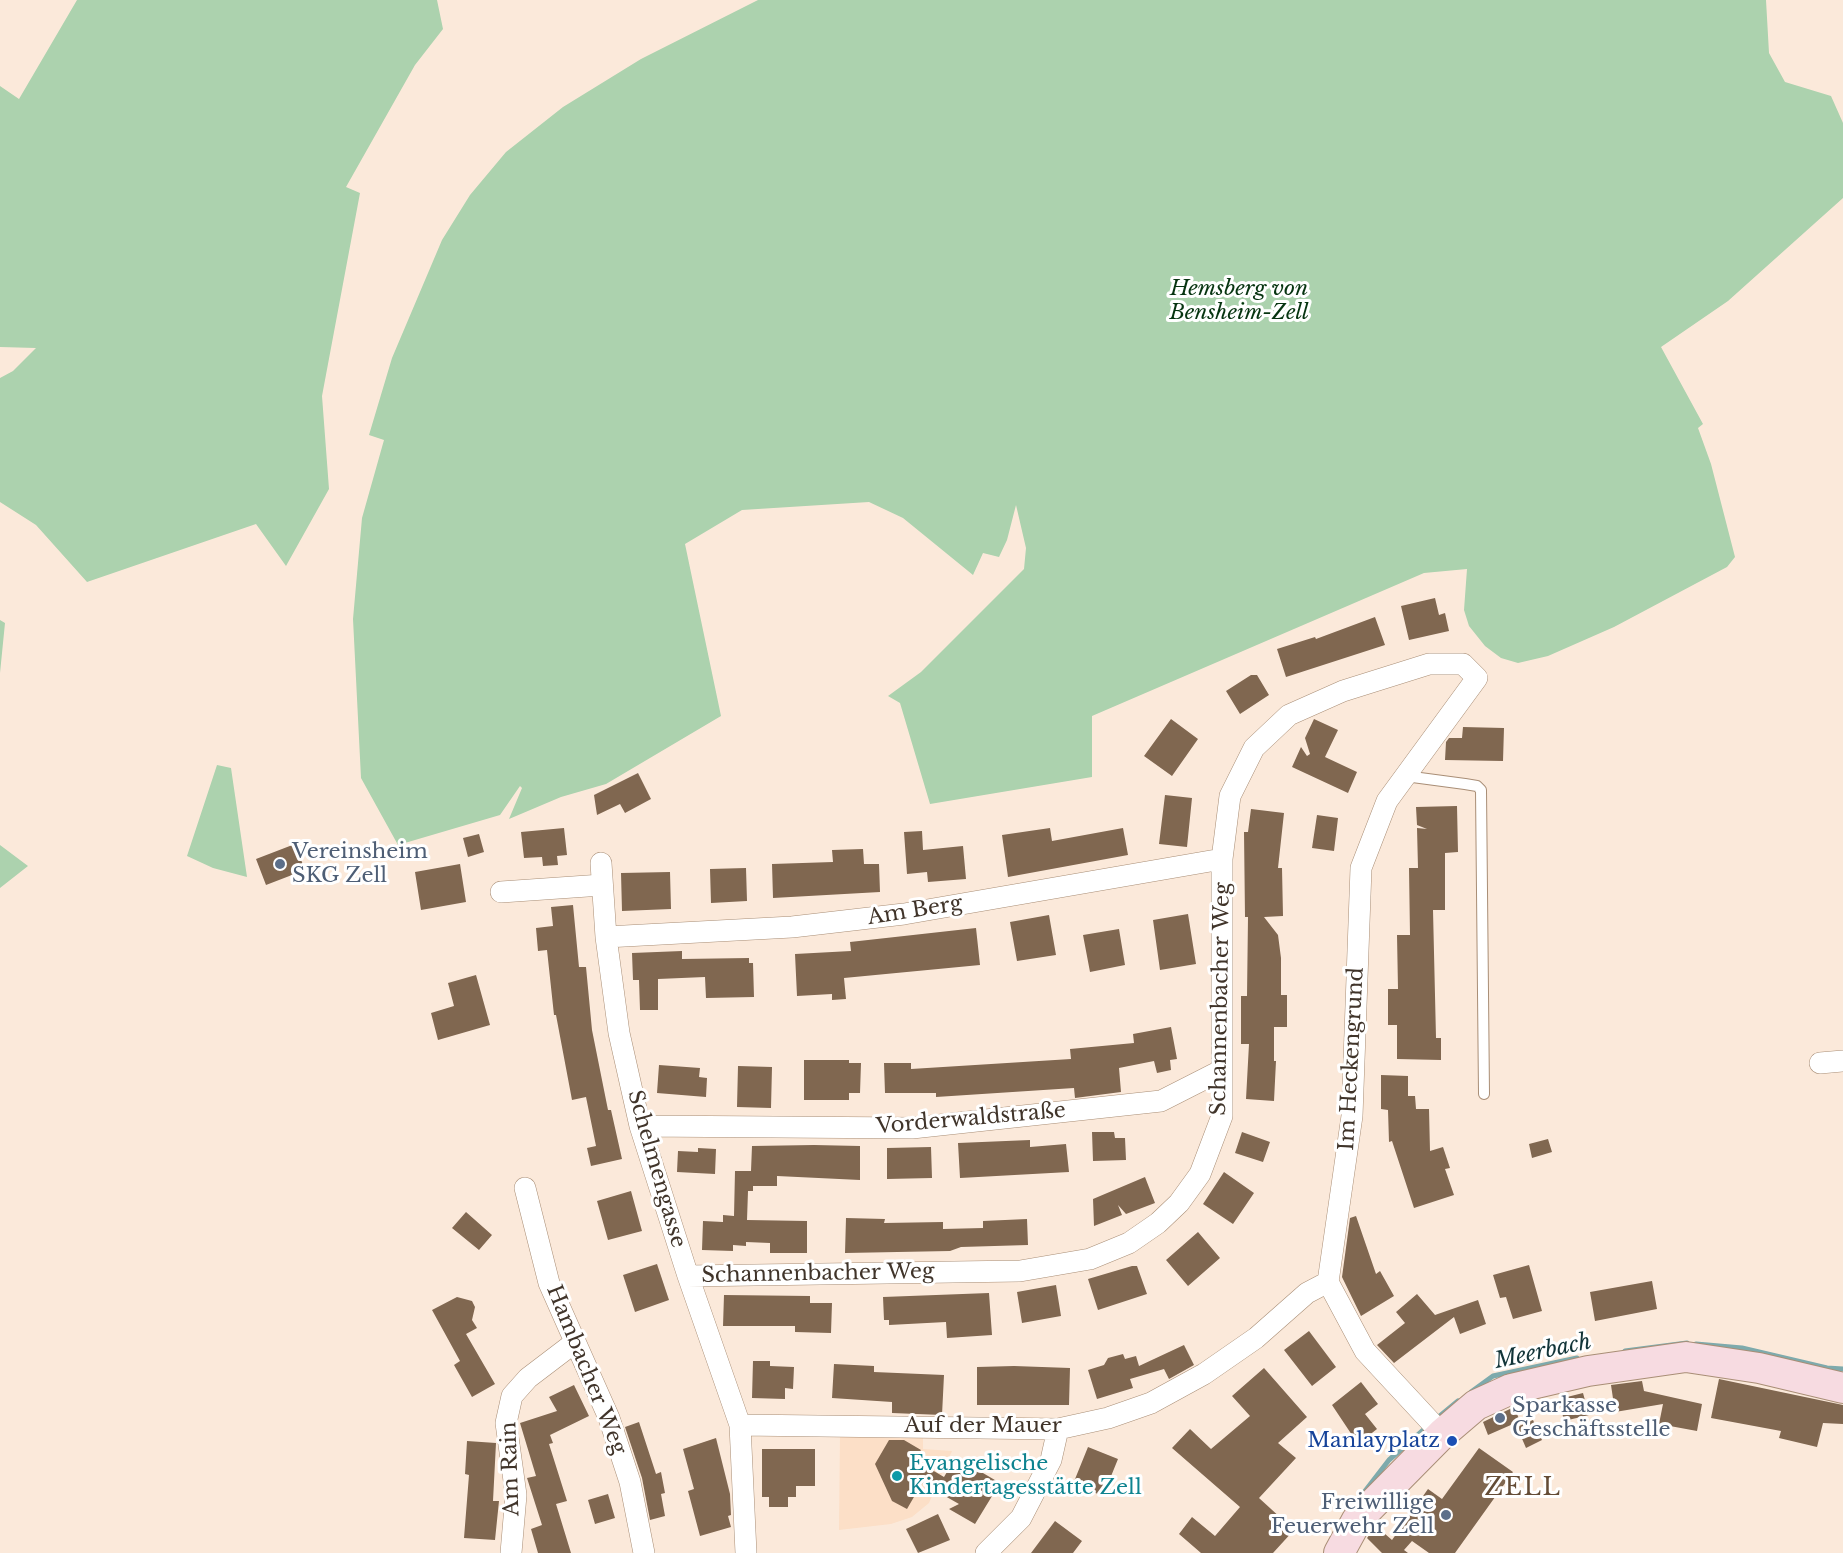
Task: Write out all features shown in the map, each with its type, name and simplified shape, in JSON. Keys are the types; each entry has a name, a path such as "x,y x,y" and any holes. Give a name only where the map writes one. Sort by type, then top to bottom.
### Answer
{"street":[{"name":"Schannenbacher Weg","path":"688,1276 1020,1271 1090,1259 1129,1243 1158,1223 1179,1203 1200,1174 1222,1116 1222,859 1230,796 1254,748 1289,715 1343,691 1429,664 1463,664 1477,678"},
{"name":"Im Heckengrund","path":"1329,1282 1352,1116 1361,868 1387,801 1477,678"},
{"name":"Am Berg","path":"606,937 792,927 904,914 1222,859"},
{"name":"Schelmengasse","path":"601,863 606,937 619,1033 640,1126 688,1276 740,1425 746,1553"},
{"path":"501,892 602,885"},
{"path":"1820,1063 1843,1061"},
{"name":"Vorderwaldstraße","path":"640,1126 912,1128 1161,1101 1222,1070"},
{"name":"Hambacher Weg","path":"525,1188 549,1283 612,1428 630,1482 644,1553"},
{"path":"1329,1282 1365,1351 1435,1426"},
{"name":"Auf der Mauer","path":"740,1425 1058,1429 1108,1418 1151,1403 1204,1374 1256,1338 1307,1293 1329,1282"},
{"name":"Am Rain","path":"511,1553 516,1495 506,1423 512,1396 528,1378 574,1343"},
{"path":"1339,1553 1357,1520 1435,1426 1511,1389 1588,1371 1686,1357 1759,1368 1843,1388"},
{"path":"986,1553 1021,1518 1051,1460 1058,1429"}],"lane":[{"path":"1405,776 1477,786 1481,790 1484,1094"}],"shaded area":[{"path":"840,1432 923,1432 923,1449 952,1451 929,1503 912,1517 891,1524 839,1530"}],"green space":[{"path":"77,0 437,0 443,29 415,65 346,187 360,193 322,396 329,489 286,566 256,524 87,582 36,525 0,502 0,378 13,371 36,348 0,347 0,86 19,99"},
{"name":"Hemsberg von Bensheim-Zell","path":"758,0 1766,0 1769,53 1785,82 1831,96 1843,123 1843,198 1728,301 1661,347 1703,424 1698,428 1711,464 1735,557 1727,567 1614,627 1548,656 1518,663 1501,658 1485,646 1469,626 1464,610 1467,569 1424,573 1092,716 1092,777 930,804 900,703 888,696 921,672 1024,569 1026,548 1016,505 1007,540 999,557 983,553 973,575 903,518 869,502 742,510 685,544 721,716 606,784 561,797 509,819 522,788 520,786 500,815 398,845 361,778 353,619 362,518 384,440 369,435 392,358 442,240 470,195 506,152 563,107 641,59"},
{"path":"0,620 5,623 0,673"},
{"path":"217,765 231,768 247,877 213,868 187,856"},
{"path":"0,845 28,866 0,888"}],"building":[{"path":"1435,598 1439,615 1445,613 1449,631 1409,640 1401,606"},
{"path":"1375,617 1385,645 1286,677 1277,649 1315,637 1316,639"},
{"path":"1251,675 1257,675 1269,695 1240,714 1226,691"},
{"path":"1171,719 1198,739 1172,776 1144,756"},
{"path":"1314,719 1338,730 1325,757 1357,772 1348,793 1292,767 1301,747 1307,756 1310,754 1305,738"},
{"path":"1463,727 1504,728 1503,761 1445,760 1446,742 1449,738 1462,738"},
{"path":"638,773 651,799 625,813 620,804 597,815 594,795"},
{"path":"1165,795 1192,798 1187,847 1159,844"},
{"path":"1457,806 1458,852 1445,853 1445,910 1433,910 1436,1038 1441,1038 1441,1060 1397,1059 1397,1025 1388,1025 1388,989 1398,989 1397,935 1410,935 1409,868 1418,868 1417,828 1427,829 1417,825 1416,807"},
{"path":"1251,809 1284,813 1278,868 1282,868 1283,916 1264,917 1278,935 1281,958 1281,995 1287,995 1287,1027 1274,1027 1274,1061 1276,1061 1274,1101 1246,1099 1249,1044 1241,1044 1241,996 1247,996 1248,917 1245,917 1244,832 1248,832"},
{"path":"1317,815 1338,818 1334,851 1312,848"},
{"path":"564,828 567,855 557,856 558,865 543,866 542,857 524,858 521,832"},
{"path":"1050,828 1052,841 1123,828 1128,855 1008,877 1002,835"},
{"path":"922,831 923,850 963,846 966,879 928,882 927,872 907,874 904,832"},
{"path":"479,834 484,852 468,857 463,838"},
{"name":"Vereinsheim SKG Zell","path":"295,844 305,870 266,885 256,859"},
{"path":"863,849 864,864 879,864 880,892 773,898 772,864 833,862 832,850"},
{"path":"460,864 466,902 421,910 415,872"},
{"path":"746,868 747,901 711,903 710,869"},
{"path":"670,872 671,909 622,911 621,873"},
{"path":"573,905 579,967 586,967 592,1030 608,1110 611,1110 622,1159 591,1166 587,1148 596,1146 586,1097 572,1100 556,1015 554,1015 547,950 538,951 536,928 553,926 551,907"},
{"path":"1188,914 1196,964 1160,970 1153,920"},
{"path":"1049,915 1056,955 1017,961 1010,922"},
{"path":"976,928 980,965 844,978 846,999 832,1000 832,994 797,996 795,954 851,951 850,942"},
{"path":"1119,929 1125,965 1090,972 1083,935"},
{"path":"682,951 682,959 749,958 749,963 753,963 754,997 706,998 705,977 658,979 658,1010 640,1010 639,980 633,980 632,953"},
{"path":"476,975 490,1025 438,1040 431,1013 454,1006 448,983"},
{"path":"1171,1027 1177,1059 1170,1060 1171,1070 1157,1073 1154,1061 1119,1068 1121,1092 1075,1098 1074,1088 936,1097 936,1093 885,1093 884,1063 911,1063 911,1069 1071,1059 1070,1049 1134,1043 1133,1034"},
{"path":"804,1060 849,1060 849,1063 861,1063 860,1093 849,1093 849,1100 804,1100"},
{"path":"659,1065 700,1068 699,1077 707,1078 706,1097 657,1093"},
{"path":"738,1066 772,1067 771,1108 737,1107"},
{"path":"1381,1075 1408,1076 1408,1096 1415,1096 1416,1109 1429,1109 1430,1151 1443,1147 1450,1168 1445,1169 1454,1195 1414,1208 1392,1141 1389,1142 1388,1110 1381,1109"},
{"path":"1092,1132 1114,1132 1115,1138 1125,1138 1126,1160 1093,1161"},
{"path":"1242,1132 1270,1142 1263,1162 1235,1153"},
{"path":"1548,1139 1552,1152 1532,1158 1529,1144"},
{"path":"1030,1140 1030,1147 1066,1144 1069,1172 960,1178 958,1143"},
{"path":"752,1146 860,1146 860,1180 777,1176 777,1186 753,1186 753,1191 748,1191 747,1220 807,1221 807,1253 770,1253 770,1243 746,1242 746,1246 733,1245 733,1251 702,1250 703,1221 723,1222 723,1215 734,1216 735,1171 751,1171"},
{"path":"931,1147 932,1178 887,1179 887,1148"},
{"path":"698,1148 716,1149 715,1174 677,1172 678,1151 698,1152"},
{"path":"1224,1172 1254,1193 1233,1224 1203,1204"},
{"path":"1145,1177 1155,1203 1126,1214 1118,1205 1122,1215 1094,1226 1093,1199"},
{"path":"631,1191 642,1231 608,1240 597,1201"},
{"path":"466,1212 492,1235 479,1250 452,1228"},
{"path":"1356,1216 1376,1274 1380,1271 1394,1296 1361,1316 1342,1277 1350,1218"},
{"path":"846,1218 885,1219 884,1223 943,1222 943,1229 983,1228 983,1221 1027,1219 1028,1245 961,1247 950,1251 845,1253"},
{"path":"1198,1232 1220,1258 1188,1286 1166,1260"},
{"path":"657,1264 669,1300 635,1312 623,1275"},
{"path":"1529,1265 1542,1311 1513,1319 1506,1297 1500,1298 1493,1275"},
{"path":"1137,1266 1147,1294 1098,1310 1088,1279"},
{"path":"1652,1281 1657,1309 1595,1321 1590,1292"},
{"path":"1056,1285 1061,1316 1022,1323 1017,1292"},
{"path":"989,1293 992,1335 947,1338 946,1322 889,1325 889,1320 884,1320 883,1297"},
{"path":"1417,1294 1435,1315 1478,1300 1486,1324 1460,1334 1454,1317 1394,1363 1377,1345 1405,1323 1396,1312"},
{"path":"724,1295 810,1296 810,1303 832,1303 831,1333 795,1332 795,1326 723,1326"},
{"path":"457,1297 472,1301 475,1307 472,1320 477,1328 466,1334 495,1384 472,1397 454,1365 460,1361 432,1310"},
{"path":"1309,1331 1336,1367 1312,1386 1284,1350"},
{"path":"1184,1345 1194,1365 1169,1379 1164,1369 1130,1379 1133,1388 1097,1399 1088,1370 1104,1365 1108,1358 1123,1354 1125,1359 1136,1356 1139,1366"},
{"path":"753,1361 770,1361 770,1366 794,1367 793,1389 785,1388 785,1399 752,1398"},
{"path":"834,1364 874,1366 874,1372 944,1375 942,1415 892,1413 892,1402 832,1398"},
{"path":"977,1367 1070,1368 1069,1405 977,1405"},
{"path":"1264,1368 1307,1417 1278,1443 1296,1458 1259,1498 1294,1530 1273,1553 1201,1553 1179,1534 1192,1517 1215,1536 1240,1507 1172,1448 1190,1429 1211,1449 1250,1416 1232,1396"},
{"path":"1719,1379 1843,1405 1843,1424 1823,1423 1817,1447 1779,1438 1781,1431 1711,1418"},
{"path":"1642,1381 1644,1391 1702,1404 1697,1431 1659,1424 1663,1404 1615,1412 1611,1385"},
{"path":"1361,1382 1378,1404 1365,1414 1377,1429 1358,1444 1332,1405"},
{"path":"574,1385 589,1416 550,1435 553,1443 549,1444 567,1501 556,1504 571,1553 538,1553 531,1529 542,1525 527,1478 536,1476 520,1423 557,1411 549,1397"},
{"path":"1583,1393 1589,1415 1564,1421 1559,1399"},
{"name":"Sparkasse Geschäftsstelle","path":"1514,1407 1520,1421 1488,1435 1483,1422"},
{"path":"1533,1420 1542,1440 1526,1448 1517,1427"},
{"path":"639,1422 656,1474 661,1472 665,1493 661,1494 665,1516 650,1520 642,1478 625,1427"},
{"path":"716,1438 730,1494 731,1515 728,1516 731,1527 700,1536 688,1491 694,1489 683,1449"},
{"path":"889,1440 904,1440 921,1450 915,1460 944,1477 954,1460 969,1469 971,1466 1000,1483 975,1524 949,1509 959,1504 922,1483 907,1509 892,1501 875,1464"},
{"path":"467,1441 496,1443 493,1501 499,1501 495,1540 464,1538 469,1475 465,1474"},
{"path":"1088,1447 1118,1459 1103,1496 1073,1484"},
{"name":"Freiwillige Feuerwehr Zell","path":"1479,1448 1513,1472 1455,1553 1429,1553 1412,1541 1404,1550 1408,1553 1382,1553 1367,1538 1376,1526 1392,1540 1428,1489 1442,1499"},
{"path":"762,1449 815,1449 815,1486 796,1486 796,1497 788,1497 788,1507 769,1507 769,1497 762,1497"},
{"path":"608,1494 615,1518 595,1524 588,1500"},
{"path":"938,1514 950,1540 918,1553 906,1529"},
{"path":"1055,1521 1082,1541 1073,1553 1031,1553"}],"waterway":[{"name":"Meerbach","path":"1625,1351 1687,1343"},
{"name":"Meerbach","path":"1696,1344 1742,1348 1827,1368 1843,1369"},
{"name":"Meerbach","path":"1471,1392 1493,1376 1577,1358"},
{"name":"Meerbach","path":"1435,1420 1458,1401"},
{"name":"Meerbach","path":"1362,1495 1389,1460 1428,1426"}],"place":[{"name":"Vereinsheim SKG Zell","path":"280,864"},
{"name":"Sparkasse Geschäftsstelle","path":"1500,1418"},
{"name":"Manlayplatz","path":"1452,1441"},
{"name":"Evangelische Kindertagesstätte Zell","path":"897,1476"},
{"name":"Freiwillige Feuerwehr Zell","path":"1446,1515"}],"district":[{"name":"ZELL","path":"1523,1488"}]}
